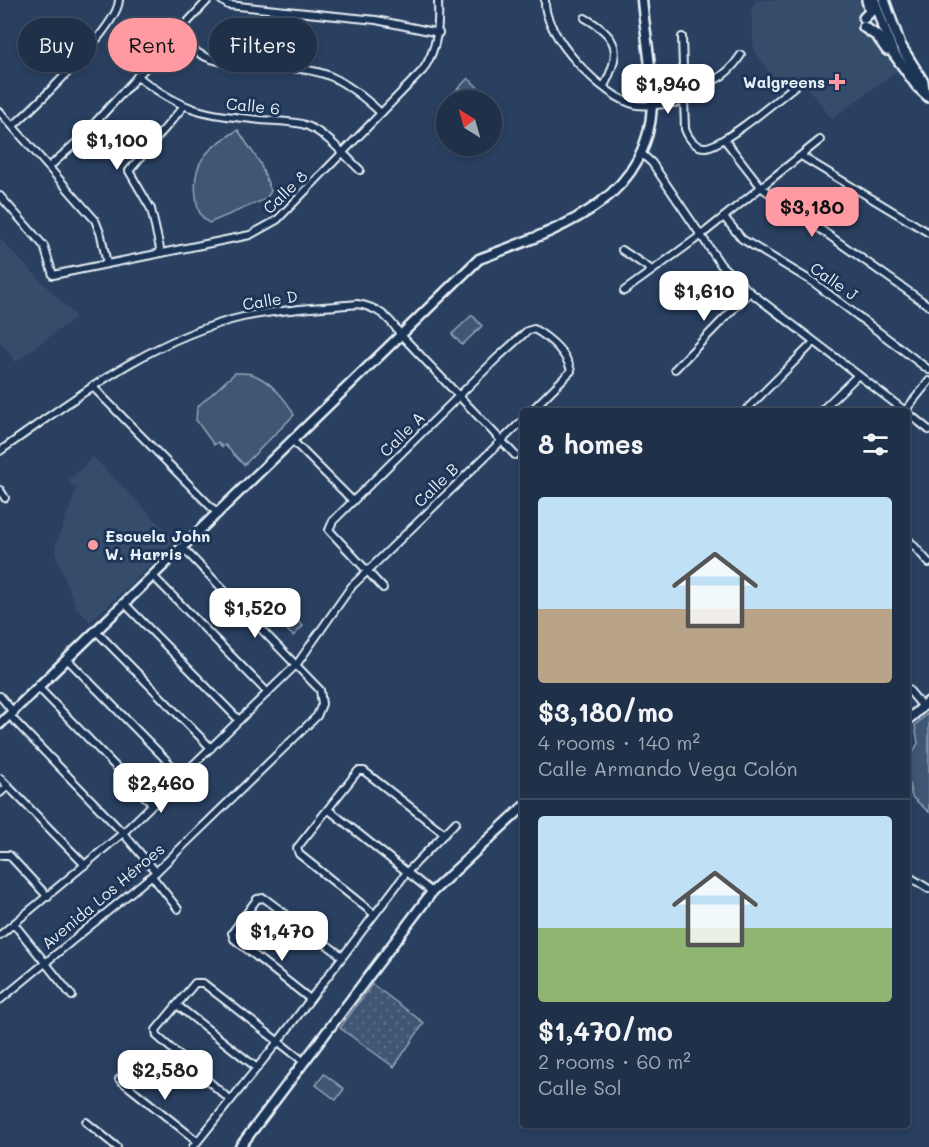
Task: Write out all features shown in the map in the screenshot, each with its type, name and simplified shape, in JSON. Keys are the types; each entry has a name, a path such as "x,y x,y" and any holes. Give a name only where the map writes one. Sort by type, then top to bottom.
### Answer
{"main road":[{"path":"867,0 870,12 864,22 890,55 897,59"},
{"path":"874,0 883,29 897,59 917,86 926,93"},
{"path":"884,0 900,45 923,82 926,93"}],"street":[{"path":"12,126 42,98 102,32 116,15 119,0"},
{"path":"191,18 208,0"},
{"path":"221,0 228,5 375,20 439,33"},
{"name":"Calle 8","path":"0,196 44,246 53,275 250,235 264,230 277,220 423,70 432,56 439,33 438,0"},
{"path":"545,0 547,16 571,55 604,86 635,105 683,102"},
{"path":"0,724 154,577 478,259 550,232 588,213 609,196 626,177 641,153 648,134 652,104 642,0"},
{"path":"585,18 605,29 612,37 615,64 604,86"},
{"path":"682,37 685,129 692,141 705,147 724,140 801,81"},
{"path":"197,52 214,60 308,70 332,77 357,91 381,113"},
{"path":"683,86 713,83 732,69 741,56"},
{"path":"49,167 79,140 141,72"},
{"name":"Calle 6","path":"137,76 164,97 183,107 217,116 302,124 320,132 360,170"},
{"path":"161,253 151,209 129,171 183,107"},
{"path":"0,112 94,220 101,235 107,264"},
{"path":"724,140 762,188 929,306"},
{"path":"624,291 700,236 820,140"},
{"path":"641,153 652,164 721,265 750,292 901,408"},
{"path":"801,156 929,233"},
{"name":"Calle J","path":"724,217 742,239 813,282 929,370"},
{"path":"622,250 652,270"},
{"path":"675,369 750,292"},
{"name":"Calle D","path":"0,451 92,386 129,362 156,349 233,320 268,313 365,305 373,306 391,321 400,334 515,455"},
{"name":"Calle A","path":"367,571 329,530 333,521 527,331 534,329 544,335 568,360 571,371 534,408"},
{"path":"748,408 814,342"},
{"path":"824,408 858,375"},
{"path":"909,408 929,381"},
{"path":"92,386 218,514"},
{"path":"910,415 929,430"},
{"name":"Calle B","path":"1,932 48,897 123,832 268,693 297,664 341,598 520,423"},
{"path":"292,440 353,501"},
{"path":"0,490 5,498"},
{"path":"910,541 929,563"},
{"name":"Avenida Los Héroes","path":"0,1000 154,874 317,716 322,704 320,690 297,664 183,548"},
{"path":"367,571 382,588"},
{"path":"154,577 268,693"},
{"path":"125,604 239,720"},
{"path":"97,632 211,748"},
{"path":"68,660 182,776"},
{"path":"39,688 153,805"},
{"path":"910,691 926,704 910,718"},
{"path":"0,696 12,714 123,832 178,909"},
{"path":"374,914 299,854 297,848 358,771 364,771 445,834"},
{"path":"0,778 85,865"},
{"path":"0,793 8,786"},
{"path":"329,810 432,892"},
{"path":"240,1147 432,892 520,810"},
{"path":"193,1147 229,1099 277,1043 407,872 456,822"},
{"path":"0,855 9,855 48,897"},
{"path":"910,877 929,889"},
{"path":"310,999 240,943 232,933 257,899 264,898 342,956"},
{"path":"14,924 72,996"},
{"path":"229,1099 192,1070 157,1036 156,1030 195,983 203,983 303,1061"},
{"path":"177,1005 257,1068"},
{"path":"119,1079 197,1141"},
{"path":"86,1122 117,1147"}],"shaded area":[{"path":"757,0 868,0 876,28 899,69 832,119 800,77 786,86 772,77 754,49 751,9"},
{"path":"468,78 481,90 457,90"},
{"path":"238,130 260,163 271,191 266,199 209,223 200,214 196,199 197,172 205,155 219,142"},
{"path":"0,239 76,317 16,362 0,341"},
{"path":"472,315 482,326 462,345 452,334"},
{"path":"235,373 250,373 266,382 283,398 294,415 244,465 225,445 222,447 218,442 214,445 196,420 197,407"},
{"path":"93,457 176,541 90,622 76,607 56,556 56,544 77,489 68,481"},
{"path":"283,606 303,626 293,636 273,616"},
{"path":"929,712 929,812 912,797 910,788 910,758 918,743 915,725"},
{"path":"372,984 424,1023 394,1067 340,1028"},
{"path":"324,1074 344,1089 336,1100 316,1085"}],"place":[{"name":"Walgreens","path":"837,82"},
{"name":"Escuela John W. Harris","path":"93,545"}]}
